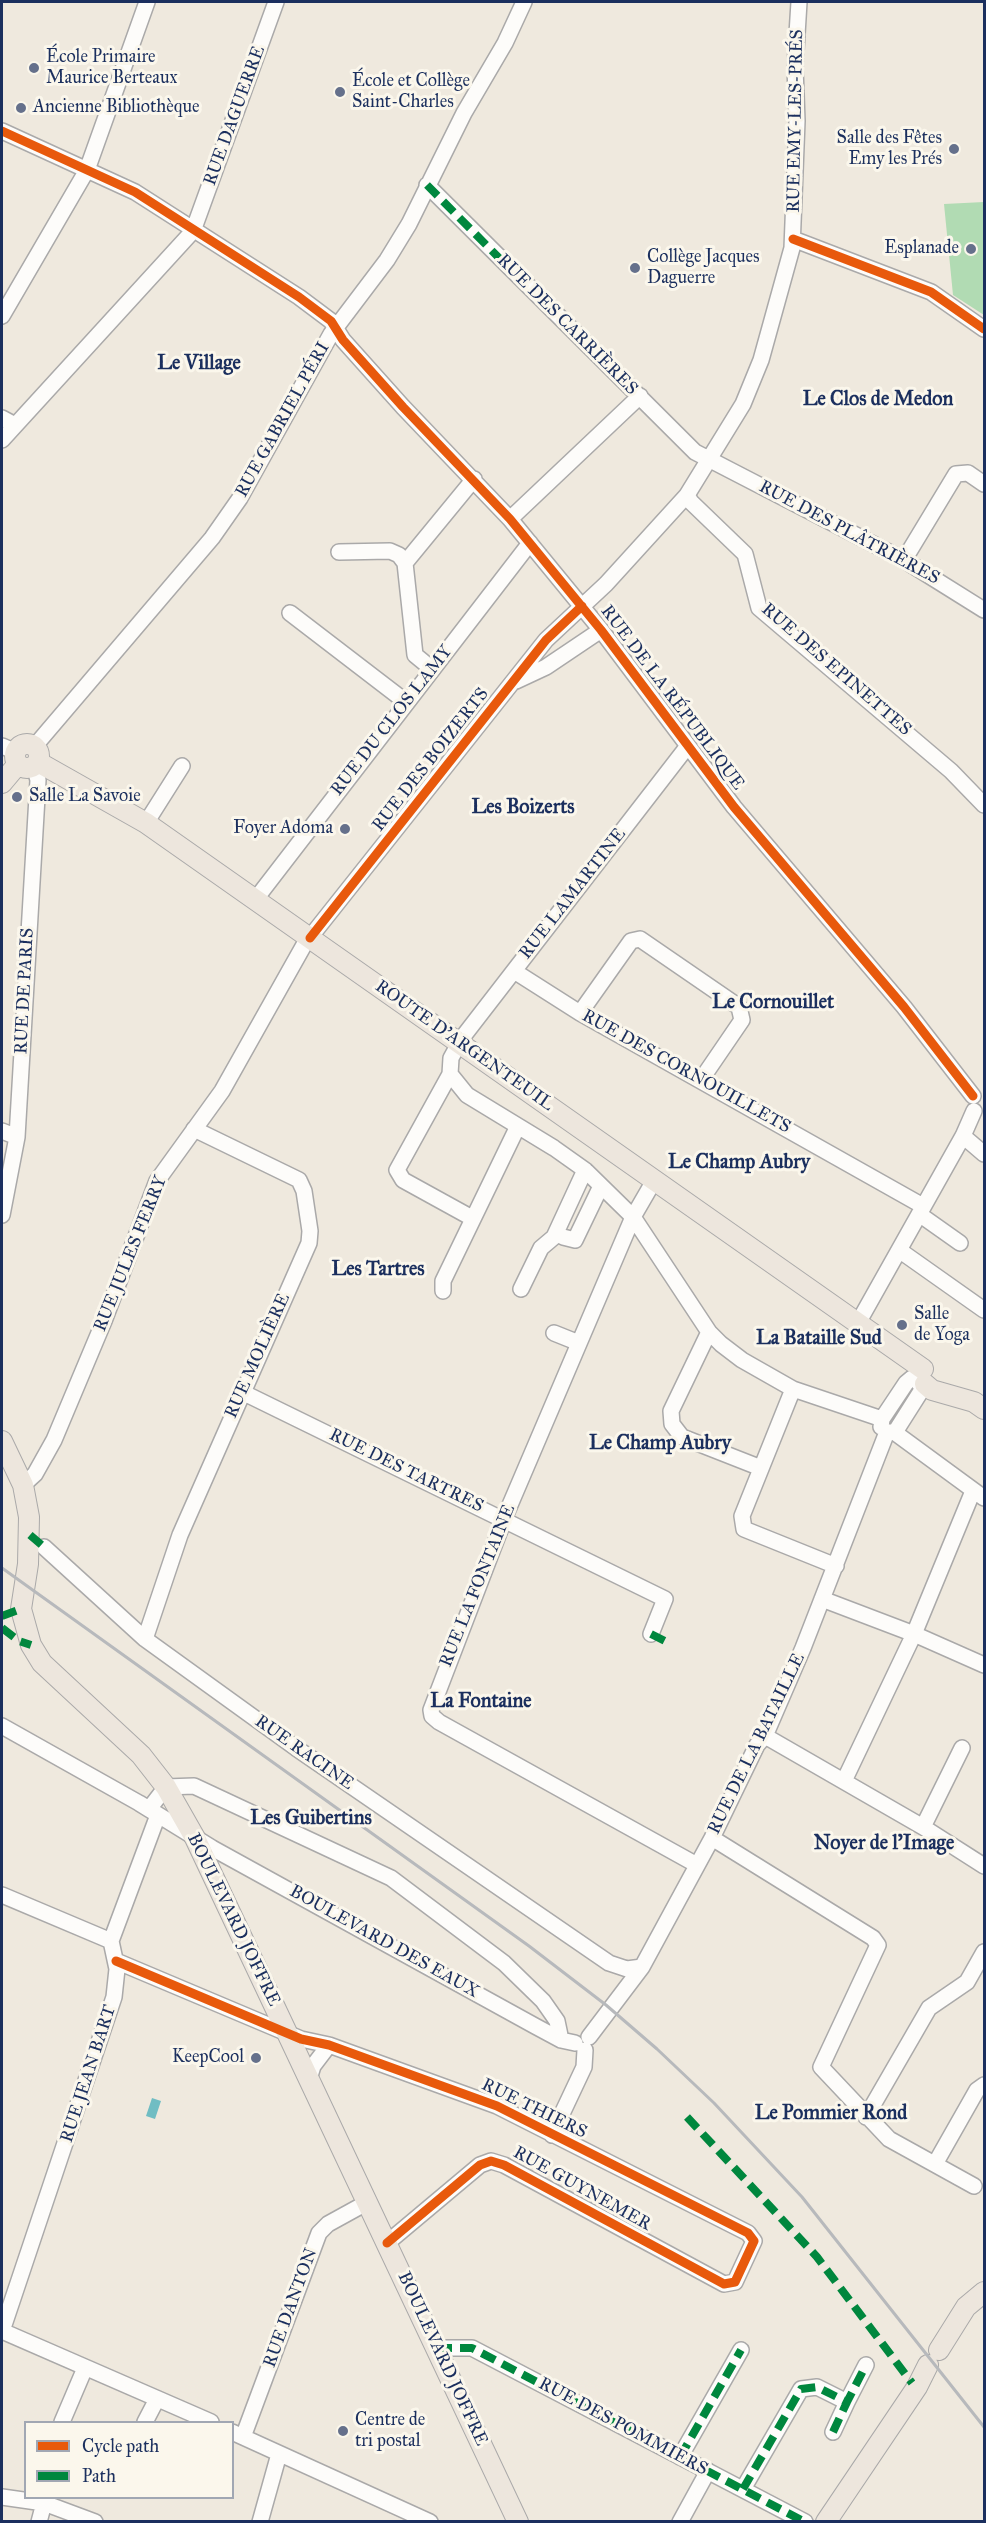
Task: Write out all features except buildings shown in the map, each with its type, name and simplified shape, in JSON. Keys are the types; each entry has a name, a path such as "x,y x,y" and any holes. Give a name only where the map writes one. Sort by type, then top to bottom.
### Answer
{"main road":[{"path":"2,783 24,756"},
{"name":"ROUTE D'ARGENTEUIL","path":"24,756 146,823 858,1323 883,1342 933,1390 979,1406"},
{"name":"BOULEVARD JOFFRE","path":"2,1441 23,1485 30,1535 21,1609 31,1645 47,1668 141,1755 166,1787 195,1838 518,2522"},
{"path":"826,2522 917,2387 966,2307 984,2292"}],"street":[{"path":"2,316 87,170 147,2"},
{"name":"RUE DAGUERRE","path":"194,231 276,2"},
{"name":"RUE GABRIEL PÉRI","path":"24,756 218,531 240,498 336,327 387,260 464,113 505,44 524,2"},
{"name":"RUE EMY-LES-PRÉS","path":"582,606 606,584 687,495 711,460 743,404 761,360 786,278 793,238 797,121 795,67 799,2"},
{"name":"RUE DE LA RÉPUBLIQUE","path":"2,131 135,192 299,297 336,327 344,340 396,399 474,479 530,543 601,630 734,807 904,1007 979,1103 963,1136 858,1323"},
{"name":"RUE DES CARRIÈRES","path":"427,185 695,452 711,460"},
{"path":"2,440 8,421 194,231"},
{"path":"793,238 931,292 984,329"},
{"path":"510,519 640,396"},
{"name":"RUE DES PLÂTRIÈRES","path":"711,460 904,560 984,610"},
{"path":"904,560 956,474 968,473 984,484"},
{"path":"405,563 474,479"},
{"name":"RUE DES EPINETTES","path":"687,495 691,502 746,554 759,608 951,771 984,805"},
{"name":"RUE DU CLOS LAMY","path":"255,900 530,543"},
{"path":"339,552 390,551 399,555 405,563 415,655 432,669"},
{"name":"RUE DES BOIZERTS","path":"310,938 546,640 582,606"},
{"path":"290,613 406,702"},
{"path":"513,682 546,667 601,630"},
{"name":"RUE LAMARTINE","path":"459,1042 687,747"},
{"name":"RUE DE PARIS","path":"2,1215 17,1137 38,780 24,756"},
{"path":"146,823 182,766"},
{"name":"RUE JULES FERRY","path":"23,1485 35,1474 54,1440 104,1321 153,1188 169,1161 222,1091 281,983 310,938"},
{"path":"580,1013 631,941 640,939 740,1007 742,1020 701,1080"},
{"name":"RUE DES CORNOUILLETS","path":"514,970 580,1013 701,1080 921,1210 960,1243"},
{"path":"459,1042 451,1058 450,1074 396,1170 403,1180 472,1218"},
{"path":"450,1074 467,1095 585,1170 633,1217 709,1332 742,1360 793,1389 888,1428 979,1495 844,1781"},
{"path":"443,1291 443,1281 518,1126"},
{"name":"RUE MOLIÈRE","path":"146,1639 180,1535 309,1242 310,1231 304,1191 299,1180 194,1129"},
{"path":"2,1131 17,1137"},
{"path":"963,1136 984,1154"},
{"path":"521,1289 541,1248 554,1238 585,1170"},
{"name":"RUE LA FONTAINE","path":"655,1179 633,1217 504,1520 432,1703 432,1716 577,1801 697,1865"},
{"path":"563,1237 575,1240 601,1186"},
{"path":"899,1250 984,1310"},
{"path":"709,1332 671,1411 672,1424 682,1437 760,1468"},
{"path":"554,1333 579,1343"},
{"name":"RUE DE LA BATAILLE","path":"552,2135 584,2067 577,2043 642,1967 712,1838 757,1745 765,1736 836,1566 906,1383 920,1377"},
{"path":"793,1389 742,1516 744,1529 836,1566"},
{"name":"RUE DES TARTRES","path":"242,1392 665,1599 651,1634"},
{"name":"RUE RACINE","path":"44,1547 146,1639 296,1748 609,1963 627,1969 642,1967"},
{"path":"822,1599 914,1634 984,1665"},
{"name":"BOULEVARD DES EAUX","path":"2,1726 195,1838 577,2043"},
{"path":"765,1736 923,1827 984,1866"},
{"path":"923,1827 962,1748"},
{"path":"2,1895 111,1941 153,1812 166,1787 194,1786 391,1878 504,1963 543,2001 577,2043"},
{"path":"712,1838 873,1938 878,1945 821,2067 889,2139 974,2186"},
{"name":"RUE JEAN BART","path":"2,2331 114,1997 116,1961 111,1941"},
{"path":"866,2117 929,2008 967,1982 984,1952"},
{"name":"RUE THIERS","path":"116,1961 287,2033 329,2045 497,2106 748,2233 754,2241"},
{"path":"309,2079 314,2066 329,2045"},
{"path":"935,2164 977,2090 984,2085"},
{"name":"RUE GUYNEMER","path":"387,2243 480,2165 491,2161 504,2164 724,2284 735,2282 754,2241"},
{"name":"RUE DANTON","path":"238,2434 319,2233 328,2224 368,2202"},
{"path":"2,2331 210,2421"},
{"name":"RUE DES POMMIERS","path":"437,2348 472,2348 805,2522"},
{"path":"680,2457 741,2350"},
{"path":"833,2432 866,2365"},
{"path":"62,2421 86,2368"},
{"path":"743,2489 801,2389 817,2387 848,2402"},
{"path":"146,2421 157,2399"},
{"path":"238,2434 430,2522"},
{"path":"260,2522 279,2454"},
{"path":"680,2522 708,2471"},
{"path":"2,2497 44,2503 95,2522"},
{"path":"39,2522 44,2503"}],"green space":[{"name":"Esplanade","path":"984,202 984,315 953,295 944,204"}],"water":[{"path":"152,2098 161,2101 155,2119 146,2116"}],"railway":[{"path":"2,1568 529,1946 606,2005 657,2049 714,2103 802,2197 984,2427"}],"marked path":[{"path":"427,185 511,270"},
{"path":"30,1535 44,1547"},
{"path":"2,1616 21,1609"},
{"path":"2,1628 19,1641 31,1645"},
{"path":"651,1634 671,1644"},
{"path":"687,2117 817,2257 912,2383"},
{"path":"437,2348 472,2348 805,2522"},
{"path":"680,2457 741,2350"},
{"path":"743,2489 801,2389 817,2387 847,2402 866,2365"},
{"path":"833,2432 847,2402"}],"cycle path":[{"path":"2,131 135,192 299,297 331,321 343,340 403,407 510,519 601,630 734,807 904,1007 973,1096"},
{"path":"793,239 931,292 984,329"},
{"path":"310,938 546,640 582,606"},
{"path":"116,1961 301,2039 329,2045 497,2106 748,2233 754,2241 735,2282 724,2284 504,2165 491,2161 480,2165 387,2243"}],"place":[{"name":"École Primaire Maurice Berteaux","path":"34,68"},
{"name":"École et Collège Saint-Charles","path":"340,92"},
{"name":"Ancienne Bibliothèque","path":"21,108"},
{"name":"Salle des Fêtes Emy les Prés","path":"954,149"},
{"name":"Esplanade","path":"971,249"},
{"name":"Collège Jacques Daguerre","path":"635,268"},
{"name":"Salle La Savoie","path":"17,797"},
{"name":"Foyer Adoma","path":"345,829"},
{"name":"Salle de Yoga","path":"902,1325"},
{"name":"KeepCool","path":"256,2058"},
{"name":"Centre de tri postal","path":"343,2431"}],"district":[{"name":"Le Village","path":"199,364"},
{"name":"Le Clos de Medon","path":"878,400"},
{"name":"Les Boizerts","path":"523,808"},
{"name":"Le Cornouillet","path":"773,1003"},
{"name":"Le Champ Aubry","path":"739,1163"},
{"name":"Les Tartres","path":"378,1270"},
{"name":"La Bataille Sud","path":"819,1339"},
{"name":"Le Champ Aubry","path":"660,1444"},
{"name":"La Fontaine","path":"481,1702"},
{"name":"Les Guibertins","path":"311,1819"},
{"name":"Noyer de l'Image","path":"884,1844"},
{"name":"Le Pommier Rond","path":"831,2114"}]}
